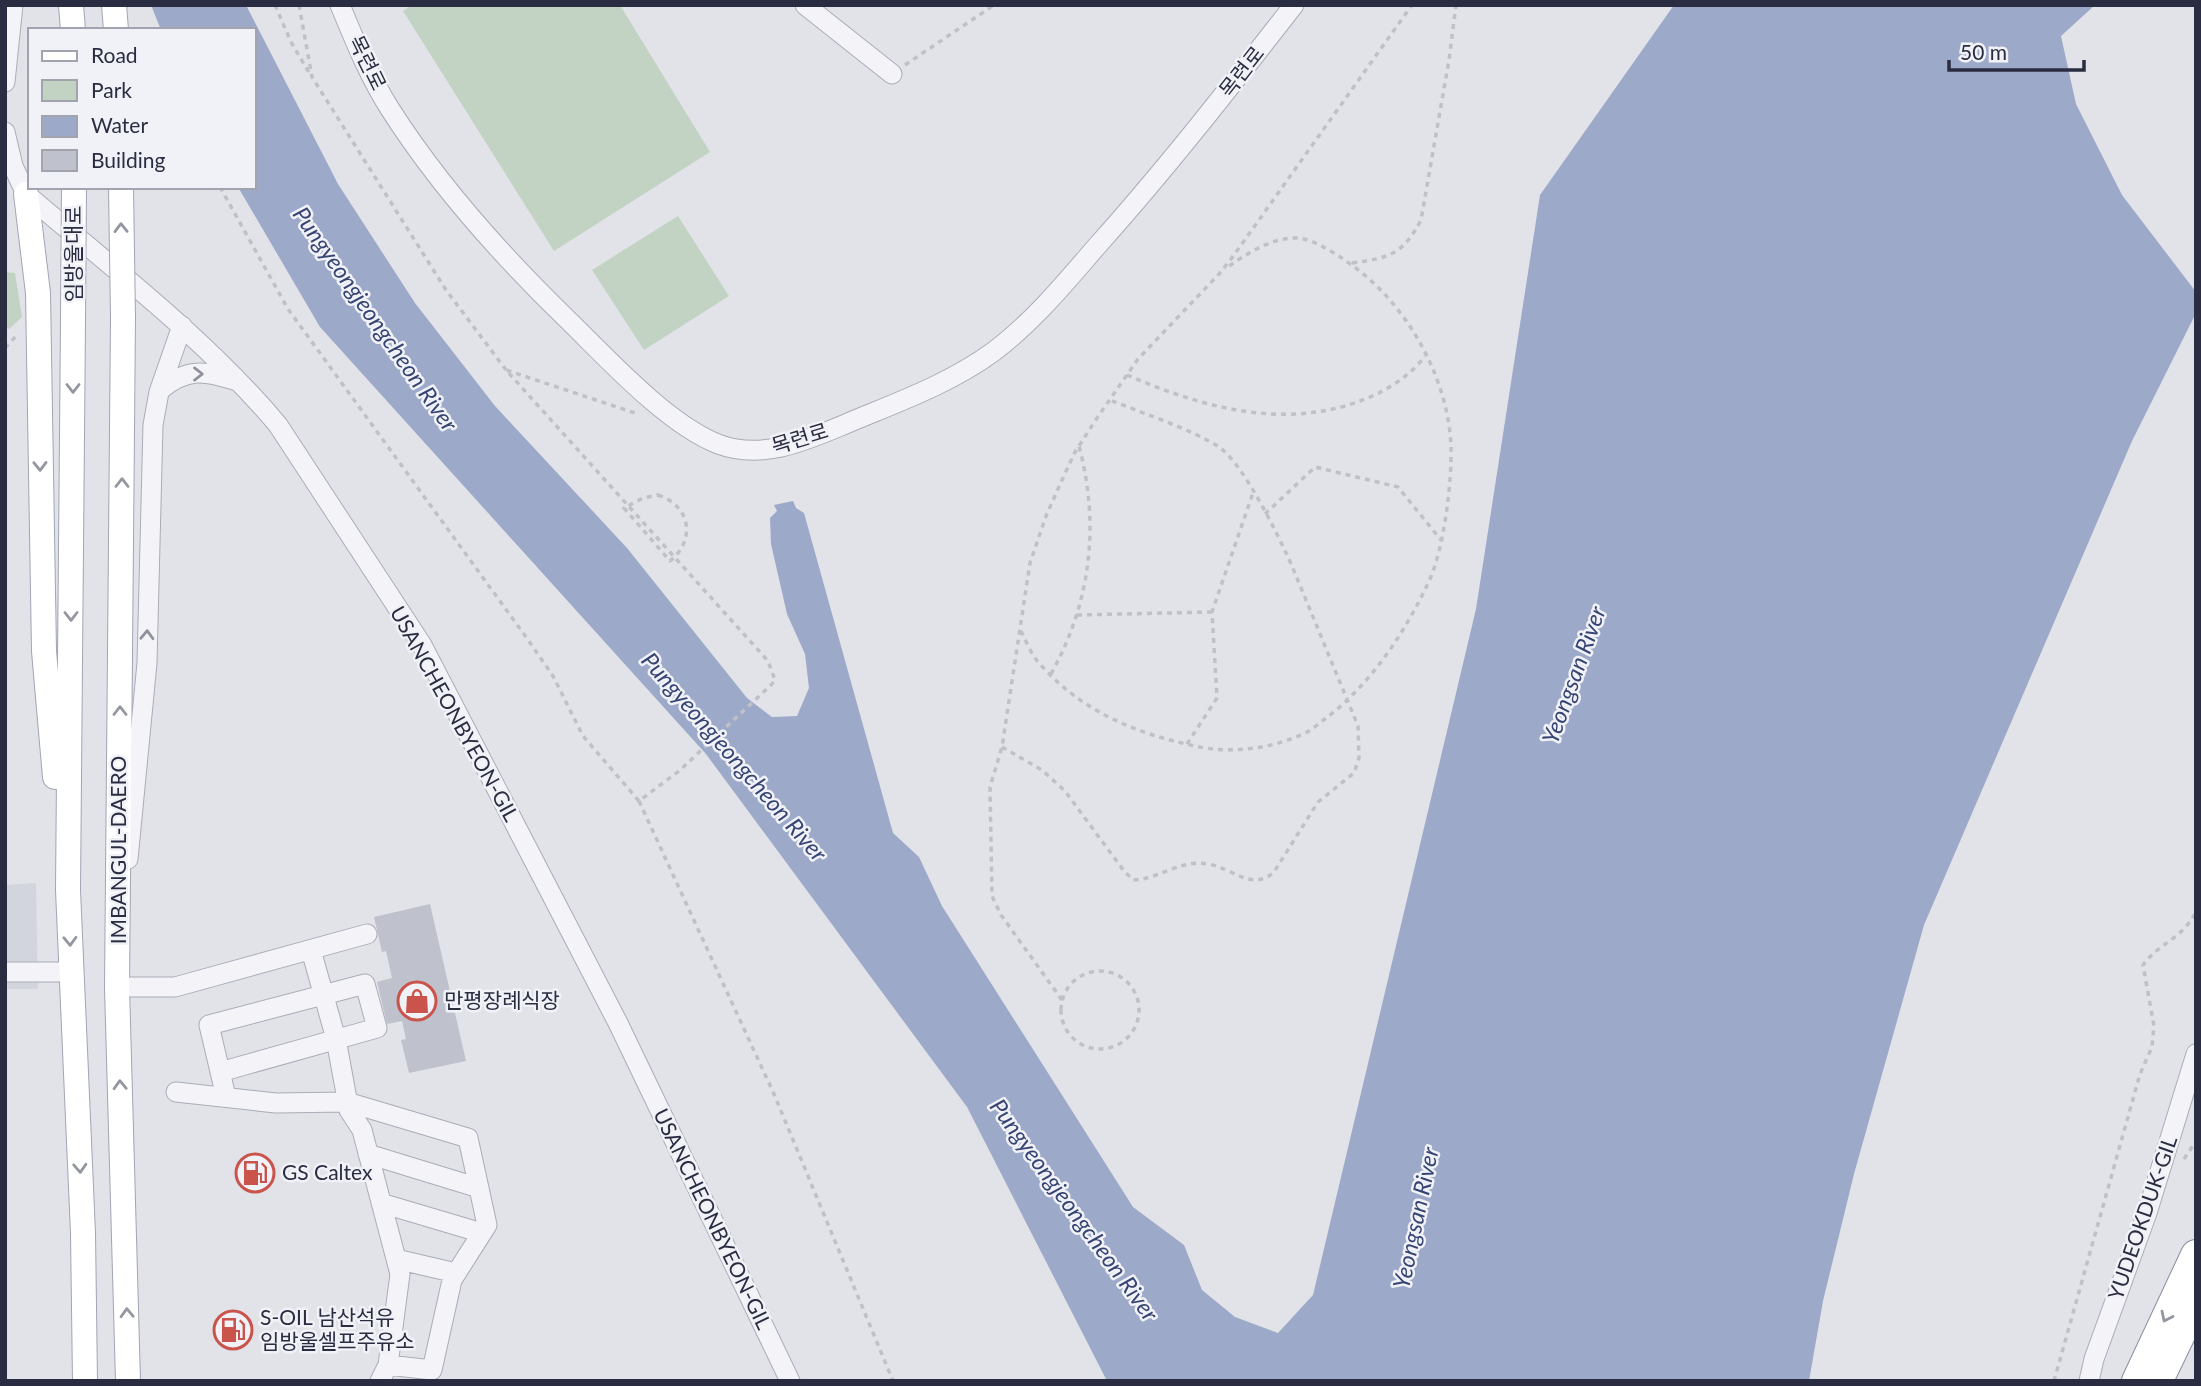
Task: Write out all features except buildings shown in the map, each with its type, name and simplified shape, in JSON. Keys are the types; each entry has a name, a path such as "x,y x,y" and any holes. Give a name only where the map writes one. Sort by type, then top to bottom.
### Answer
{"highway":[{"path":"2137,1381 2196,1255"},
{"path":"2157,1381 2196,1309"}],"main road":[{"path":"71,5 73,28"},
{"path":"114,5 116,28"},
{"name":"임방울대로","path":"68,890 74,189"},
{"name":"IMBANGUL-DAERO","path":"121,189 123,318 118,979 130,1376"},
{"path":"26,194 38,293 44,651 60,840 68,890 83,1233 84,1378"}],"street":[{"path":"5,82 13,5"},
{"name":"목련로","path":"340,5 362,58 390,109 457,201 523,277 642,392 696,433 720,445 746,451 766,450 807,440 956,376 995,351 1042,309 1157,179 1294,5"},
{"path":"805,5 892,74"},
{"name":"USANCHEONBYEON-GIL","path":"5,132 13,166 26,194 182,326 239,381 278,425 422,645 618,1023 790,1381"},
{"path":"182,326 160,390 153,425 147,663 118,979 175,987 367,934"},
{"path":"160,390 179,376 188,373 239,381"},
{"path":"176,1092 276,1102 347,1102 468,1138 487,1225 452,1280 432,1370 384,1373 400,1274 362,1130 349,1110 347,1102 336,1039 311,950"},
{"path":"5,972 71,972"},
{"path":"220,1072 377,1028 365,984 209,1025 220,1072 226,1097"},
{"name":"YUDEOKDUK-GIL","path":"2089,1381 2094,1359 2147,1213 2196,1054"},
{"path":"368,1154 479,1188"},
{"path":"381,1203 482,1233"},
{"path":"396,1259 456,1273"}],"path":[{"path":"275,5 291,43 446,290 506,370 768,661 775,680 771,685 679,771 639,800"},
{"path":"299,5 312,77"},
{"path":"892,74 994,5"},
{"path":"1220,273 1412,5"},
{"path":"1350,263 1372,261 1397,251 1410,241 1421,220 1449,60 1455,5"},
{"path":"221,189 288,309 553,676 583,736 639,800 774,1094 893,1381"},
{"path":"1020,629 1038,661 1071,693 1108,718 1152,736 1186,744 1205,748 1259,748 1305,734 1347,702 1386,658 1430,580 1441,540 1449,485 1451,446 1443,394 1417,337 1395,305 1364,274 1332,251 1297,238 1266,244 1244,255 1220,273 1180,312 1138,359 1079,446 1036,543 1020,629 1002,747 990,787 992,896 1001,915 1062,1000 1063,1024 1070,1035 1090,1048 1115,1046 1126,1039 1135,1028 1139,1015 1139,1002 1134,989 1125,979 1113,972 1099,970 1075,979 1062,1000"},
{"path":"1127,374 1195,401 1236,410 1287,416 1340,409 1380,394 1417,367 1425,356"},
{"path":"506,370 645,417"},
{"path":"1002,747 1042,770 1065,791 1133,880 1143,880 1188,862 1209,864 1254,881 1264,880 1274,872 1318,802 1354,774 1359,758 1358,726 1292,566 1236,463 1221,448 1110,400"},
{"path":"1051,674 1077,615 1089,556 1092,519 1089,490 1079,446"},
{"path":"1265,514 1315,467 1398,487 1441,540"},
{"path":"1186,744 1217,698 1212,612 1253,493"},
{"path":"627,505 658,495 673,502 687,526 688,534 682,550 674,558"},
{"path":"1077,615 1212,612"},
{"path":"2054,1381 2140,1074 2152,1047 2154,1026 2143,965 2150,956 2188,927 2196,912"}],"shaded area":[{"path":"36,883 38,989 5,989 5,885"}],"green space":[{"path":"412,5 620,5 710,152 554,251 403,11"},
{"path":"678,216 729,296 644,350 592,270"},
{"path":"5,272 15,273 22,317 9,329 5,327"}],"water":[{"path":"151,5 246,5 338,184 415,303 495,406 627,548 747,698 772,717 797,716 809,688 805,654 787,614 771,544 770,518 777,511 774,505 793,501 796,508 804,513 893,833 919,857 942,906 1133,1207 1184,1245 1202,1290 1235,1317 1278,1333 1313,1295 1476,609 1540,195 1674,5 2095,5 2061,36 2076,104 2122,195 2196,292 2196,313 2132,441 1924,925 1854,1174 1823,1301 1809,1381 1107,1381 967,1107 706,754 320,327 239,189 256,189 256,28 160,28"}],"place":[{"name":"만평장례식장","path":"417,1001"},
{"name":"GS Caltex","path":"255,1173"},
{"name":"S-OIL 남산석유 임방울셀프주유소","path":"233,1330"}],"water label":[{"name":"Pungyeongjeongcheon River","path":"375,319"},
{"name":"Yeongsan River","path":"1574,675"},
{"name":"Pungyeongjeongcheon River","path":"734,757"},
{"name":"Pungyeongjeongcheon River","path":"1074,1210"},
{"name":"Yeongsan River","path":"1416,1218"}]}
